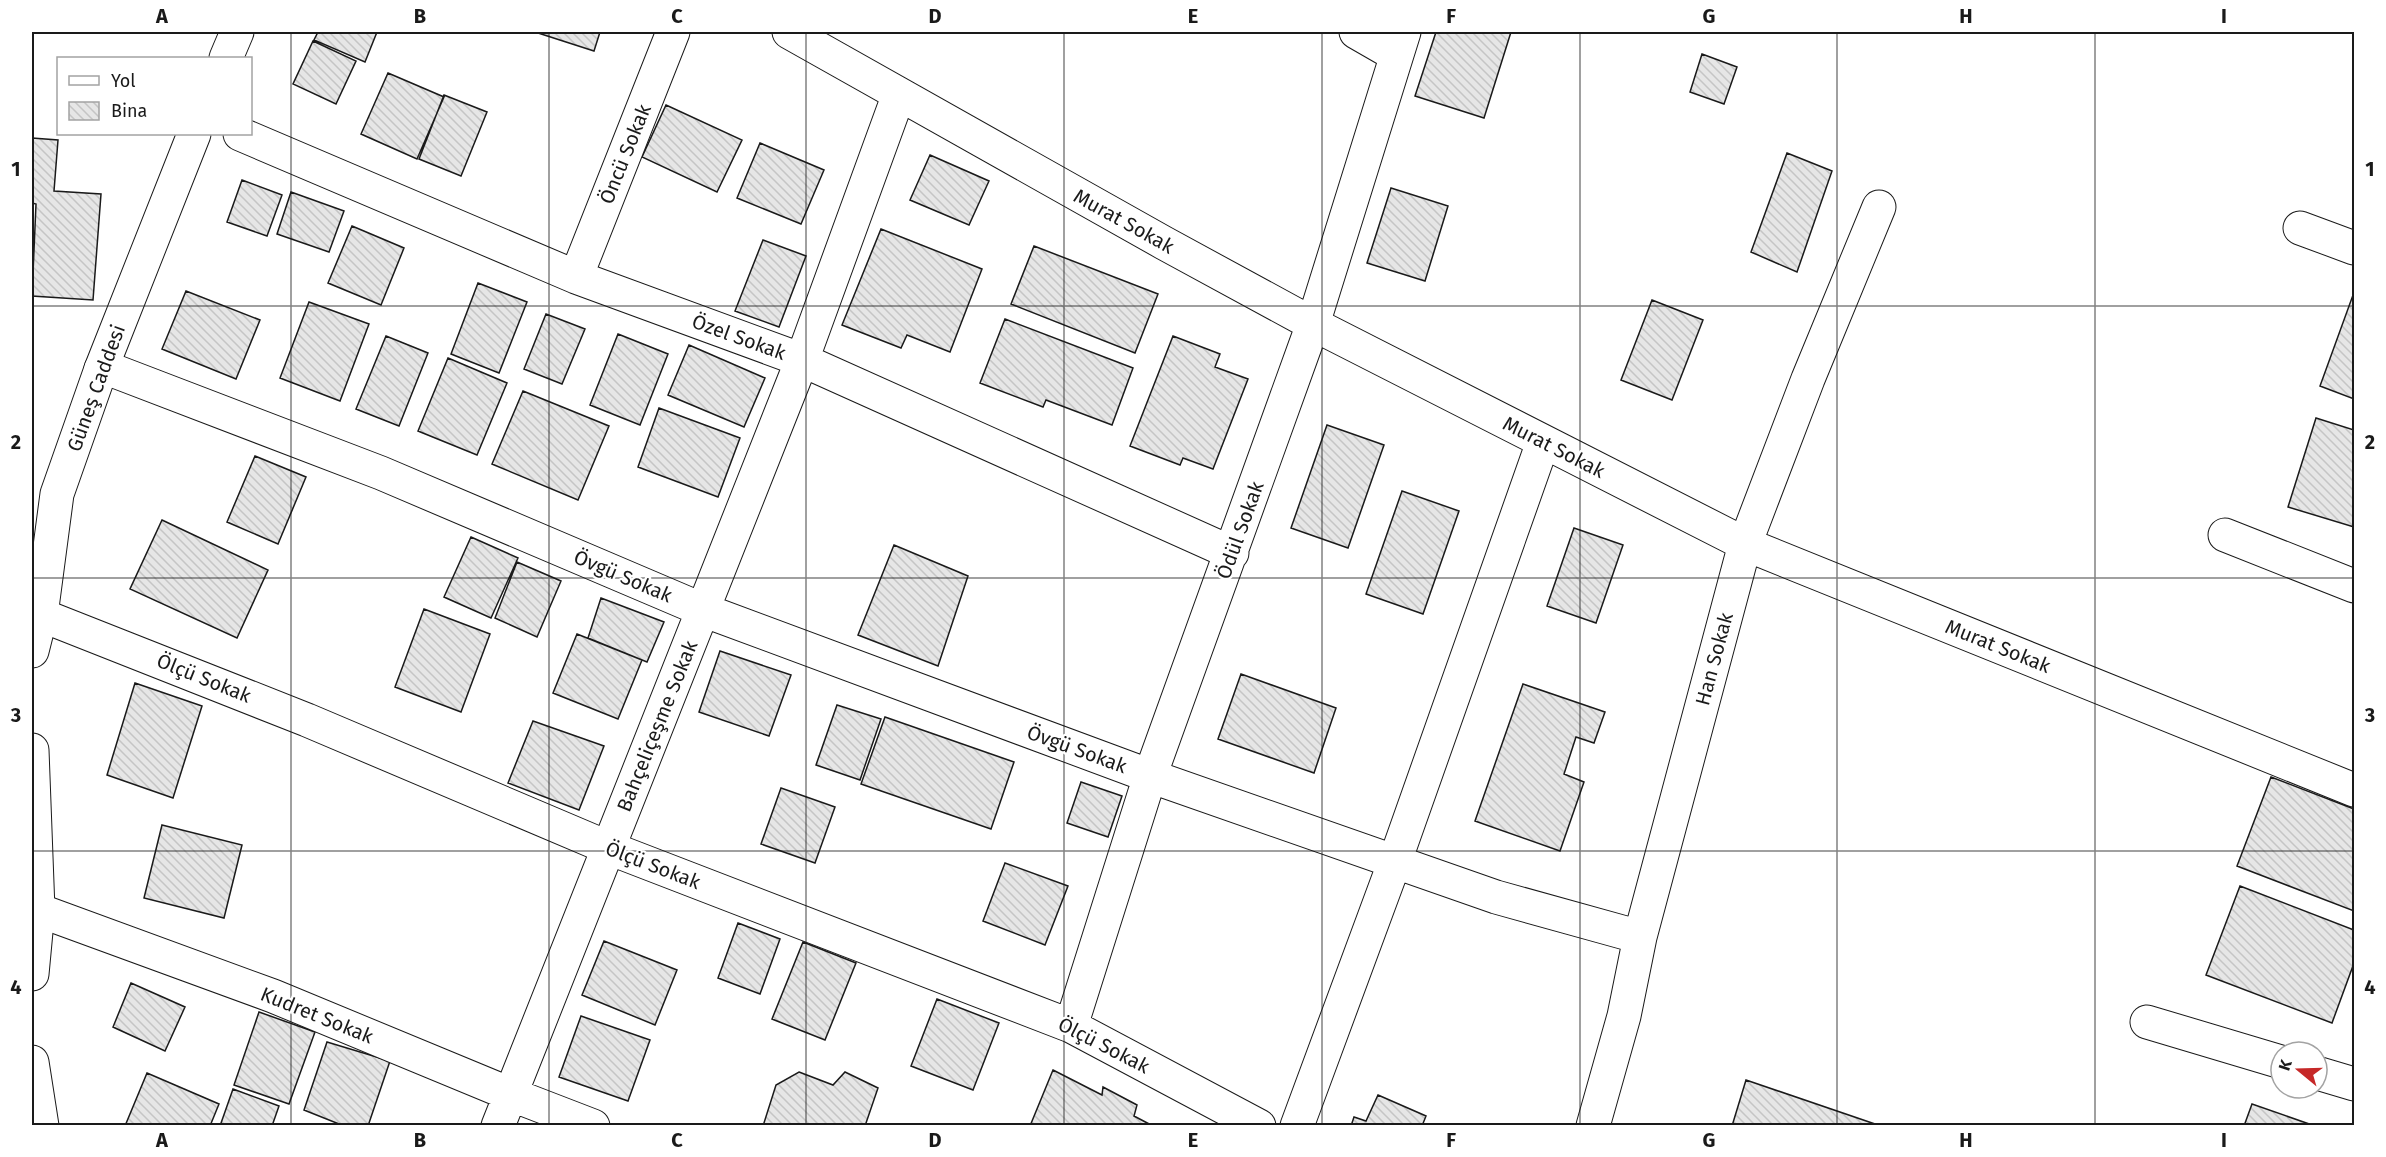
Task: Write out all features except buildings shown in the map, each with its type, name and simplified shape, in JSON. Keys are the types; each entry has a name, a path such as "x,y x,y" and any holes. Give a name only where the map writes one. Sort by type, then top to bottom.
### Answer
{"street":[{"path":"225,57 237,32"},
{"name":"Öncü Sokak","path":"576,277 673,32"},
{"name":"Murat Sokak","path":"789,32 1313,324 1745,544 2355,790"},
{"path":"1356,32 1400,43"},
{"name":"Ödül Sokak","path":"1071,1026 1150,776 1313,324 1400,43"},
{"name":"Bahçeliçeşme Sokak","path":"498,1125 802,360 899,93"},
{"name":"Güneş Caddesi","path":"32,651 36,614 57,494 101,369 194,135"},
{"name":"Özel Sokak","path":"242,135 576,277 802,360 1232,553"},
{"name":"Han Sokak","path":"1593,1125 1624,1016 1640,937 1745,544 1808,379 1879,207"},
{"path":"2300,228 2355,248"},
{"name":"Övgü Sokak","path":"101,369 104,367 381,473 703,610 1150,776 1496,897 1640,937"},
{"path":"1297,1125 1395,861 1543,442"},
{"path":"2225,535 2355,586"},
{"name":"Ölçü Sokak","path":"36,614 297,716 609,848 1071,1026 1259,1125"},
{"path":"32,750 38,910 32,974"},
{"name":"Kudret Sokak","path":"38,910 273,996 510,1094 593,1125"},
{"path":"2147,1022 2269,1058"},
{"path":"32,1062 42,1125"},
{"path":"2329,1076 2355,1084"}]}
